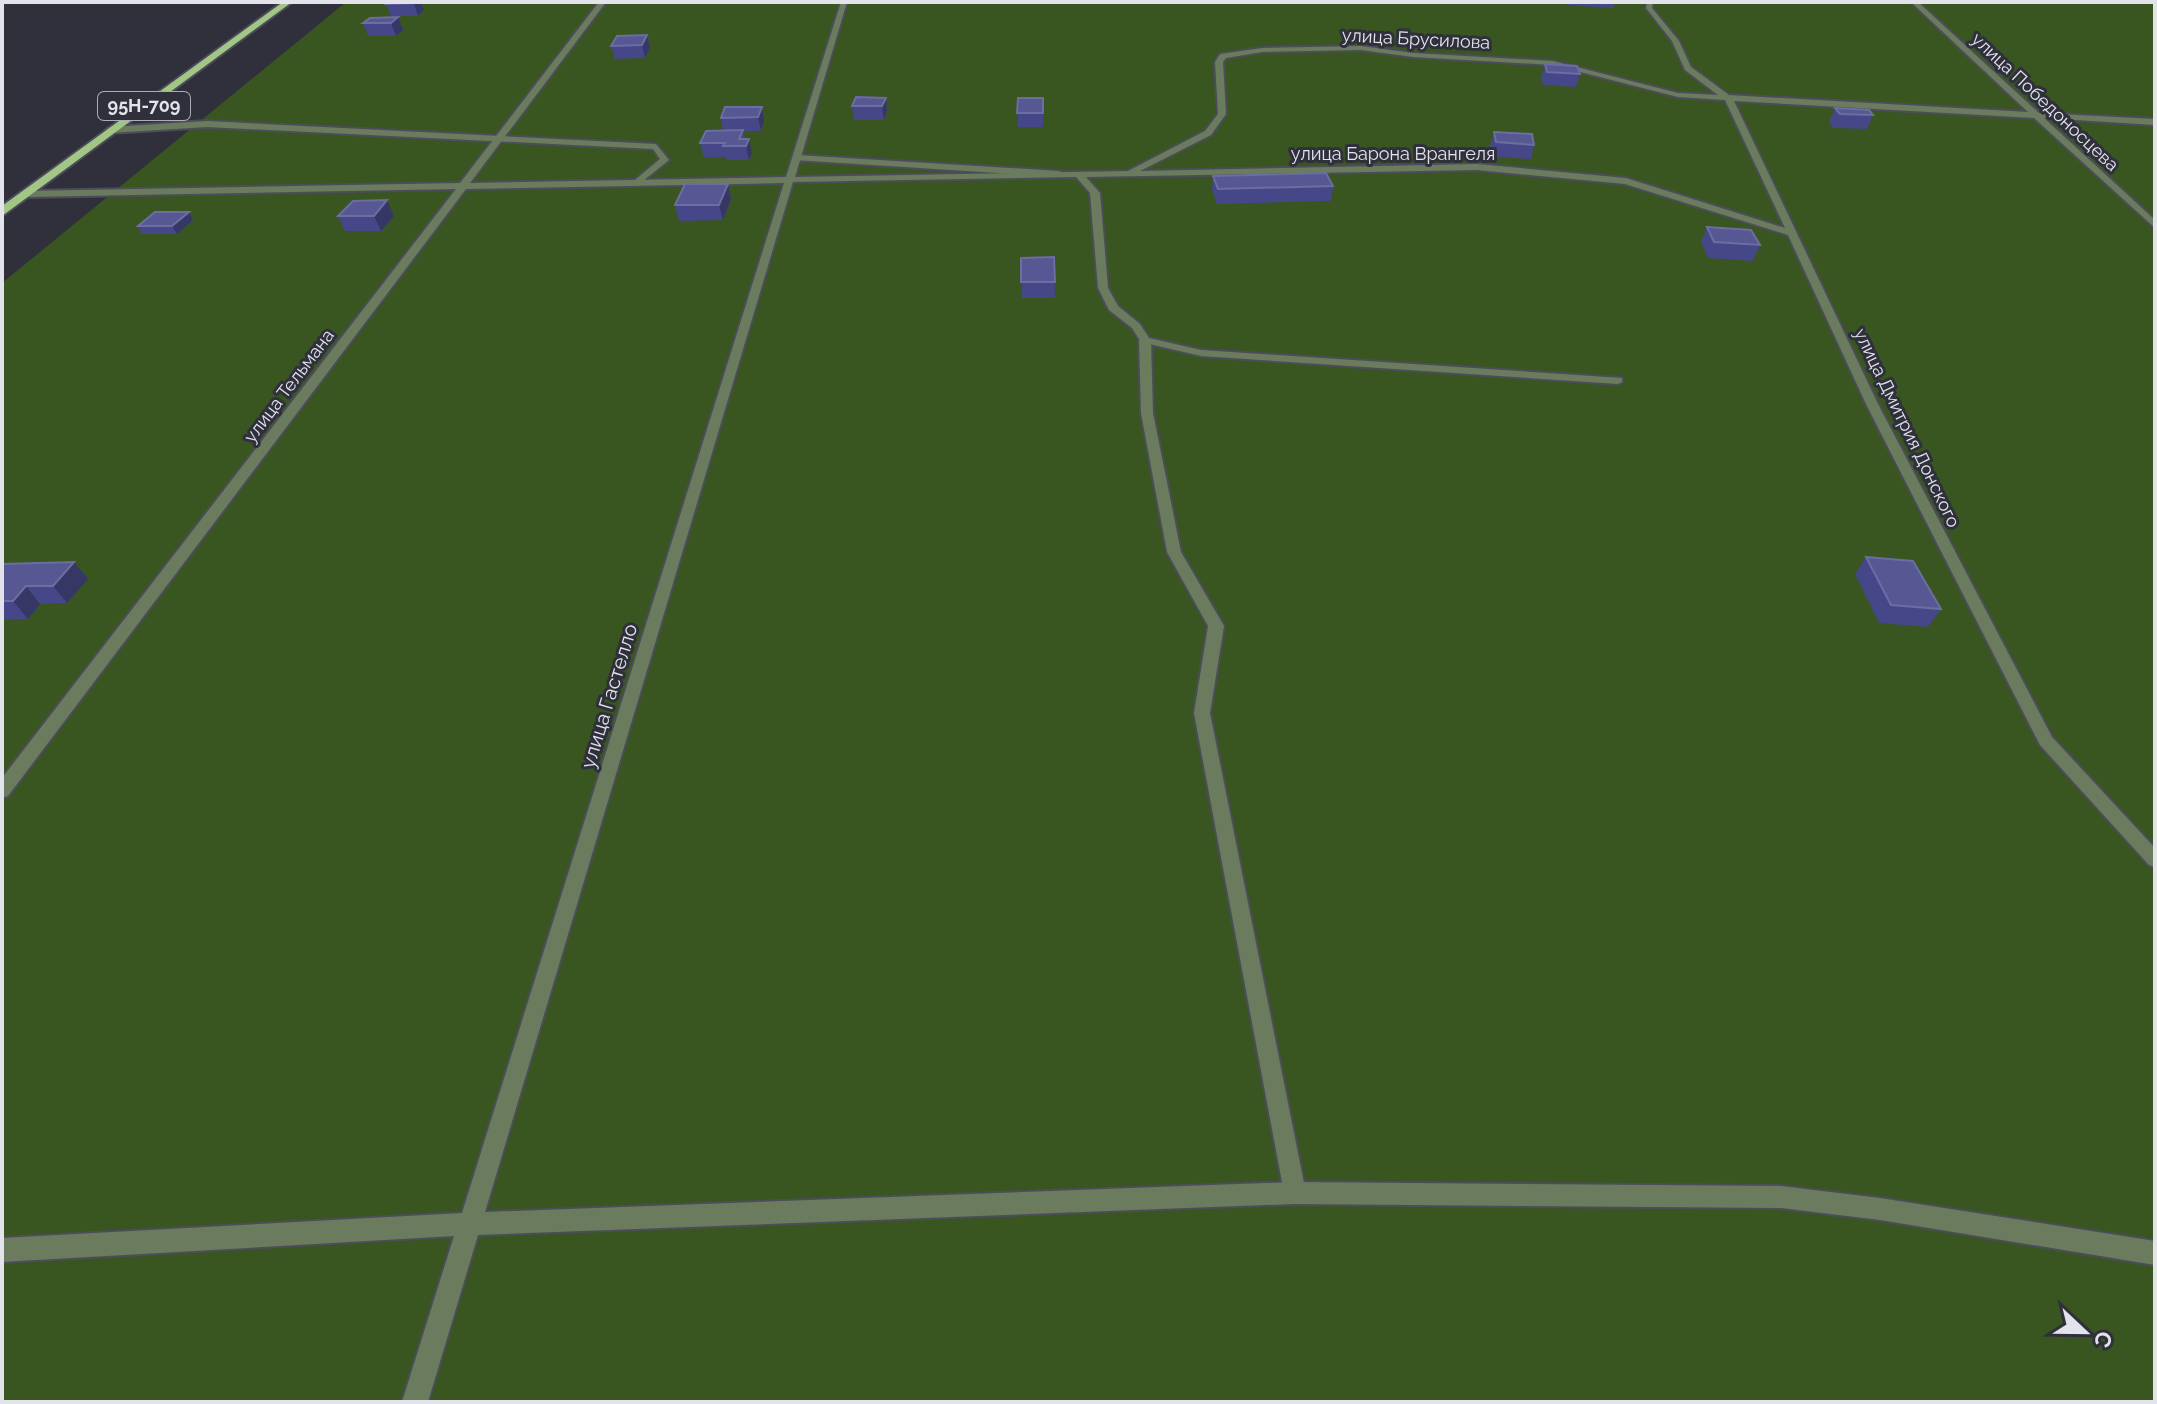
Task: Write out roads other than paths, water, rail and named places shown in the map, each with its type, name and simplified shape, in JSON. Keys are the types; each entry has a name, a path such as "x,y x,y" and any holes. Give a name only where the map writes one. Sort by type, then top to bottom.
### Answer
{"main road":[{"name":"95Н-709","path":"2,212 288,2"}],"street":[{"name":"улица Тельмана","path":"2,791 603,2"},
{"name":"улица Гастелло","path":"415,1402 844,2"},
{"name":"улица Дмитрия Донского","path":"1650,2 1649,8 1675,41 1688,68 1729,99 1872,404 2046,741 2155,860"},
{"name":"улица Победоносцева","path":"1914,2 2155,225"},
{"name":"улица Брусилова","path":"1127,174 1208,133 1222,114 1219,62 1223,56 1236,52 1361,48 1413,55 1553,63 1642,89 1729,99"},
{"path":"1729,99 2155,122"},
{"path":"110,130 207,124 656,147 665,160 638,182"},
{"path":"797,158 1080,176 1095,193 1103,288 1113,308 1136,326 1145,340 1147,413 1174,552 1216,626 1202,713 1295,1193"},
{"name":"улица Барона Врангеля","path":"1080,176 1477,167 1626,181 1794,234"},
{"path":"26,194 1080,176"},
{"path":"1145,340 1201,353 1618,380"},
{"path":"2,1250 471,1224 1295,1193 1781,1197 1880,1209 2155,1253"}]}
